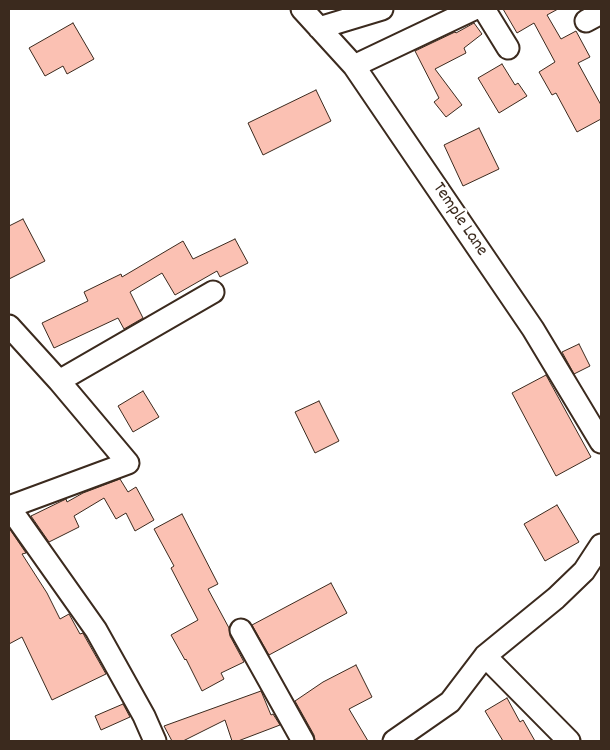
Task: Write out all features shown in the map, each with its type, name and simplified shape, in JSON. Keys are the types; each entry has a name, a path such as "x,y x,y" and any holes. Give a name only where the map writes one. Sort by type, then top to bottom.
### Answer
{"street":[{"name":"Temple Lane","path":"302,9 354,66 533,329 601,442"},
{"path":"319,28 382,9"},
{"path":"354,66 474,9"},
{"path":"484,9 508,48"},
{"path":"59,381 212,292"},
{"path":"9,326 59,381 128,463 9,507 96,630 144,716 155,741"},
{"path":"394,741 450,702 485,656 556,598 577,578 584,571 601,545"},
{"path":"241,630 303,741"},
{"path":"485,656 569,741"}],"building":[{"path":"503,9 558,9 547,15 561,39 576,31 590,57 578,63 601,105 601,119 577,132 556,93 552,95 539,72 555,62 534,23 517,33"},
{"path":"73,23 94,59 67,74 63,66 45,76 29,48"},
{"path":"474,23 482,34 464,48 466,53 435,69 462,105 446,117 434,102 439,98 415,51"},
{"path":"502,64 515,85 518,83 527,96 499,113 478,78"},
{"path":"316,90 331,121 263,155 248,123"},
{"path":"479,128 499,169 463,186 444,145"},
{"path":"23,219 45,261 9,279 9,226"},
{"path":"235,239 248,263 220,277 217,271 175,295 162,273 130,292 143,318 124,329 118,318 54,348 42,323 88,301 84,292 121,274 122,277 183,241 193,259"},
{"path":"579,344 590,366 574,374 562,352"},
{"path":"546,375 591,457 556,476 512,393"},
{"path":"143,391 159,417 133,432 118,406"},
{"path":"319,401 339,441 315,453 295,412"},
{"path":"120,479 128,492 136,487 154,520 135,531 126,513 116,519 104,498 74,516 79,527 49,542 31,516 66,499 67,502 83,493"},
{"path":"557,505 579,542 545,561 524,524"},
{"path":"182,514 218,584 208,589 229,628 230,636 244,662 221,673 224,679 202,691 171,635 198,620 171,568 174,566 154,529"},
{"path":"9,528 26,553 22,554 47,593 60,619 69,614 80,634 83,633 106,674 52,700 22,637 9,644"},
{"path":"331,583 347,613 269,655 252,625"},
{"path":"356,665 372,697 349,709 368,741 315,741 314,735 295,701 323,682"},
{"path":"261,691 271,715 273,714 280,725 238,741 232,741 225,720 183,741 172,741 164,726"},
{"path":"507,698 520,722 523,720 535,741 503,741 485,711"},
{"path":"123,704 130,717 101,730 95,716"}]}
